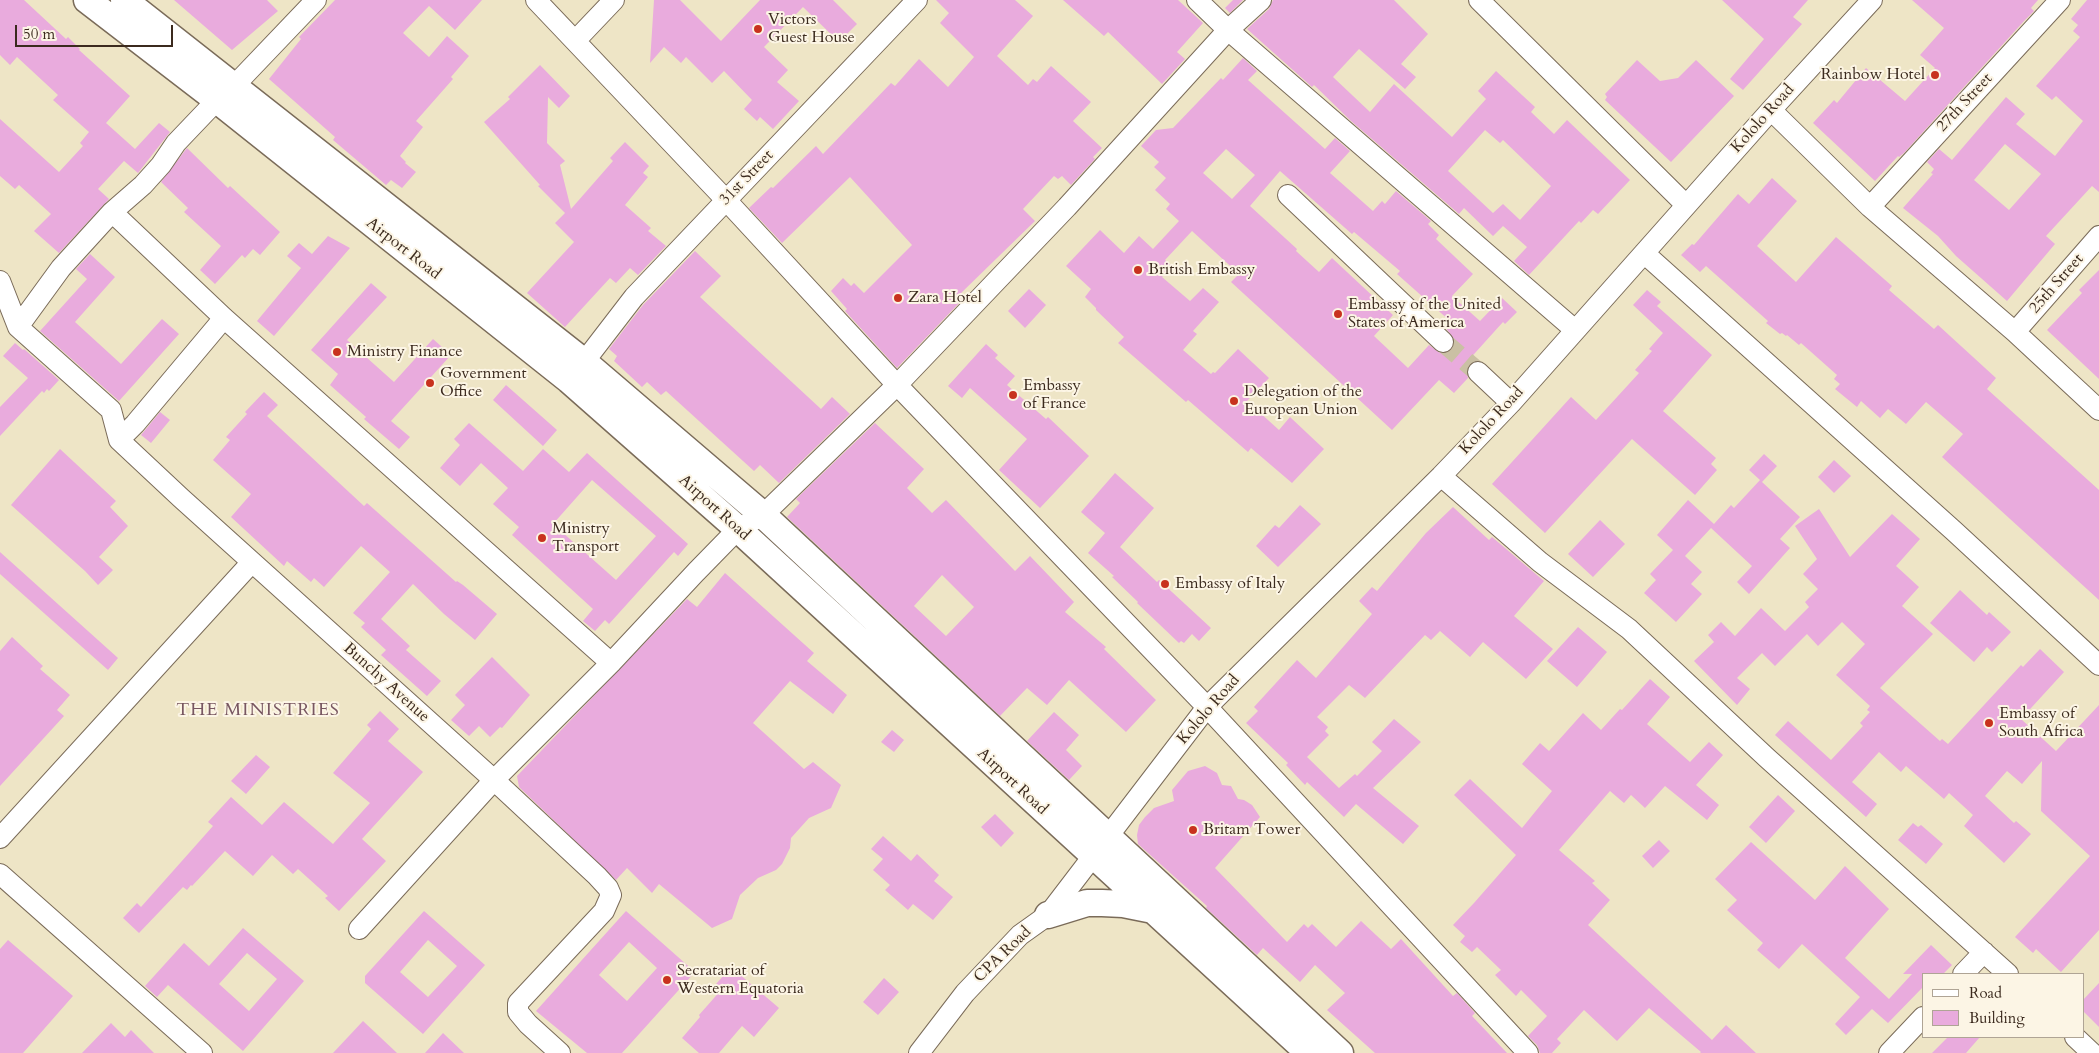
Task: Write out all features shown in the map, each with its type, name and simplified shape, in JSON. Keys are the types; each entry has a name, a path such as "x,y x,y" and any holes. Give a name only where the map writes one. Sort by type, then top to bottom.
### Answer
{"main road":[{"name":"Airport Road","path":"87,0 225,94 584,362 763,515 1101,846 1153,910 1309,1053"},
{"name":"Airport Road","path":"124,0 225,94 569,380 1340,1053"},
{"path":"1048,915 1087,904 1102,903 1123,904 1153,910"}],"street":[{"path":"18,327 61,268 112,212 149,178 161,165 176,143 316,0"},
{"path":"536,0 726,200 897,385 1207,707 1528,1053"},
{"path":"575,42 614,0"},
{"name":"31st Street","path":"584,362 634,297 917,0"},
{"path":"1197,0 1228,30 1575,330"},
{"path":"359,929 494,780 611,663 738,529 763,515 897,385 1066,208 1228,30 1261,0"},
{"path":"1479,0 1686,205"},
{"name":"Kololo Road","path":"1101,846 1207,707 1441,476 1511,403 1771,110 1872,0"},
{"name":"27th Street","path":"1870,207 2060,0"},
{"path":"1771,110 1870,207 2015,332 2099,410"},
{"path":"1288,195 1443,342"},
{"path":"112,212 224,318 611,663"},
{"name":"25th Street","path":"2015,332 2099,236"},
{"path":"1644,253 2099,665"},
{"path":"0,281 18,327 111,410 119,440"},
{"path":"119,440 135,424 224,318"},
{"path":"1478,372 1511,403"},
{"name":"Bunchy Avenue","path":"119,440 494,780 608,888 610,895 604,910 518,1003 518,1012 528,1024 560,1053"},
{"path":"1441,476 1540,562 1629,629 1767,758 2007,973"},
{"path":"0,838 252,562"},
{"name":"CPA Road","path":"919,1053 965,993 1020,935 1048,915 1101,846"},
{"path":"0,874 202,1053"},
{"path":"1964,973 1984,952"},
{"path":"1889,1053 1922,1018"},
{"path":"2076,1038 2092,1053"}],"building":[{"path":"0,0 24,0 66,39 68,37 79,50 130,96 106,123 135,149 159,123 170,132 138,173 124,161 98,189 109,199 59,253 34,231 51,214 19,185 15,189 0,176 0,119 59,172 83,146 80,143 89,132 53,100 58,95 17,57 10,65 0,55"},
{"path":"174,0 267,0 278,11 232,50"},
{"path":"335,0 482,0 455,30 429,6 403,33 429,57 447,36 469,56 451,77 453,79 416,121 423,127 400,156 416,172 402,188 391,180 386,185 333,140 335,137 269,79 301,39 299,37"},
{"path":"654,0 680,0 721,41 760,0 833,0 857,24 839,42 803,7 764,47 788,70 777,82 799,101 773,129 760,117 757,121 744,109 752,100 724,71 712,83 686,57 681,63 664,47 650,63"},
{"path":"936,0 1015,0 1033,16 997,56 1028,85 1033,79 1037,82 1051,66 1091,102 1073,121 1102,148 1093,157 1095,159 1071,185 1062,176 1058,179 1054,176 1023,209 1035,221 958,296 962,300 897,368 845,311 847,309 831,291 843,278 851,286 854,283 864,293 912,245 850,177 782,243 749,208 771,187 773,188 816,146 823,154 891,83 895,86 919,59 948,87 974,57 940,23 949,13"},
{"path":"1063,0 1178,0 1203,23 1177,52 1185,59 1162,84 1108,32 1104,36"},
{"path":"1233,0 1243,0 1230,13 1225,8"},
{"path":"1273,0 1394,0 1428,34 1401,64 1416,77 1405,89 1359,49 1333,77 1370,112 1394,84 1452,137 1486,99 1478,91 1496,71 1535,107 1531,112 1554,134 1567,120 1630,180 1598,214 1593,210 1581,223 1579,221 1529,275 1514,261 1527,247 1503,226 1493,236 1464,208 1459,214 1351,121 1314,85 1312,87 1247,29 1269,9","holes":["1485,130 1500,143 1503,140 1551,186 1520,220 1503,204 1493,213 1448,171"]},
{"path":"1722,0 1808,0 1793,17 1802,24 1743,90 1730,79 1764,39"},
{"path":"1912,0 2038,0 2031,8 2034,11 1904,153 1898,156 1875,181 1813,123 1834,100 1837,103 1866,68 1905,101 1935,68 1920,55 1944,28"},
{"path":"2087,0 2099,0 2099,192 2092,186 2046,236 2055,244 2007,301 1956,256 1938,236 1903,208 1933,174 1931,173 1934,169 1927,162 1939,149 1952,160 2006,97 2025,114 2016,124 2055,156 2083,121 2056,96 2052,100 2036,86 2080,37 2073,31 2078,25 2071,19","holes":["2005,144 2041,174 2009,210 1974,180"]},
{"path":"1243,58 1257,71 1248,80 1325,149 1335,138 1350,151 1330,173 1373,211 1382,201 1385,204 1396,191 1431,221 1428,224 1439,235 1436,239 1473,274 1452,296 1480,321 1502,298 1517,312 1505,324 1503,322 1466,363 1468,366 1466,370 1468,378 1454,393 1439,380 1392,430 1231,282 1239,274 1192,231 1165,260 1172,266 1162,277 1190,301 1203,288 1219,302 1193,331 1197,334 1183,350 1211,374 1215,373 1238,349 1269,378 1247,401 1279,430 1290,417 1324,449 1292,483 1251,448 1248,452 1188,400 1186,402 1118,343 1124,337 1085,297 1091,289 1066,266 1100,230 1124,253 1139,236 1153,249 1179,221 1166,209 1170,204 1155,190 1166,178 1154,167 1159,162 1141,146 1156,130 1173,128 1221,78 1223,80","holes":["1226,149 1255,175 1232,199 1203,173","1280,171 1352,234 1354,232 1400,271 1397,274 1450,321 1445,327 1454,339 1454,345 1451,350 1446,353 1440,353 1429,345 1408,368 1374,336 1393,315 1332,258 1319,272 1250,206"]},
{"path":"1637,60 1660,81 1678,78 1696,60 1734,96 1671,162 1605,100 1607,97 1605,94"},
{"path":"540,65 570,96 559,108 548,97 547,143 565,161 560,165 571,209 613,161 610,158 625,142 649,166 643,173 648,177 625,205 651,228 648,231 666,246 638,275 630,268 616,283 610,278 565,327 527,293 574,242 555,223 565,213 538,186 540,185 484,122 510,99 508,97"},
{"path":"187,148 228,188 230,186 280,232 260,255 253,249 245,258 242,255 215,284 200,270 221,246 184,212 188,208 161,182"},
{"path":"1772,178 1797,201 1757,246 1796,282 1836,237 1892,286 1889,290 1934,329 1938,325 1996,378 1987,389 2099,490 2099,600 1942,457 1963,434 1926,402 1906,424 1888,409 1880,418 1861,401 1857,407 1835,389 1840,384 1834,379 1837,375 1801,343 1799,345 1787,335 1780,334 1766,323 1768,321 1706,266 1700,272 1681,255 1692,244 1694,245 1738,194 1749,204"},
{"path":"328,236 350,248 274,336 257,321 301,268 287,256 299,243 312,254"},
{"path":"695,251 721,276 700,297 821,409 832,397 850,414 779,483 760,465 754,471 666,391 661,395 647,382 642,387 614,361 617,356 609,349 643,305"},
{"path":"90,254 115,277 75,322 121,364 162,319 179,334 119,401 40,331 87,279 76,269"},
{"path":"2099,270 2099,379 2047,330 2082,293 2079,290"},
{"name":"Ministry Finance","path":"371,283 387,297 347,340 394,382 433,339 451,355 391,421 410,437 399,449 364,419 366,417 330,385 338,374 311,350"},
{"path":"1029,289 1046,305 1025,328 1008,311"},
{"path":"1647,290 1661,302 1657,306 1712,355 1663,411 1716,458 1711,464 1717,470 1695,495 1632,439 1545,533 1492,484 1571,397 1596,420 1639,373 1635,370 1652,351 1649,349 1663,333 1633,305"},
{"path":"15,343 59,380 49,391 47,389 44,393 42,391 0,436 0,407 28,378 3,356"},
{"path":"986,344 998,355 995,358 1015,376 1007,385 1046,419 1048,417 1089,456 1040,508 999,470 1027,439 970,388 962,398 948,386"},
{"path":"506,385 557,430 543,446 493,400"},
{"path":"264,392 278,405 267,416 364,506 367,503 456,582 463,585 497,614 475,640 413,584 381,619 410,646 406,650 441,681 427,696 381,655 386,650 361,627 365,623 353,613 390,572 361,546 324,587 314,578 311,582 287,561 284,566 231,517 251,494 213,460 230,440 226,437 247,414 245,412"},
{"path":"160,412 170,420 151,443 141,435"},
{"name":"Ministry Transport","path":"469,423 523,471 543,449 569,472 587,453 688,544 678,556 674,552 609,624 605,620 595,631 583,621 593,609 512,535 519,527 493,504 508,488 481,463 460,486 440,468 460,445 454,439","holes":["592,480 656,536 616,580 553,524"]},
{"path":"875,423 924,469 907,488 932,513 946,500 1015,571 1030,556 1074,602 1065,612 1106,647 1104,649 1156,700 1126,732 1069,680 1047,705 1027,688 1000,716 787,517 800,503 796,499","holes":["942,575 974,607 946,636 914,606"]},
{"path":"60,449 116,501 110,507 128,526 99,557 113,570 98,585 85,571 11,505"},
{"path":"1764,454 1777,466 1762,482 1800,517 1780,539 1790,548 1749,594 1737,582 1752,566 1711,528 1685,556 1702,572 1691,584 1702,594 1676,622 1644,593 1656,580 1650,574 1673,550 1657,535 1688,500 1714,524 1731,505 1734,508 1760,480 1749,470"},
{"path":"1834,460 1851,476 1834,493 1818,477"},
{"path":"1115,473 1154,508 1120,547 1157,582 1159,580 1211,628 1199,641 1192,634 1184,643 1181,641 1179,643 1137,603 1112,577 1114,576 1088,553 1105,533 1081,512"},
{"path":"1300,505 1321,524 1278,567 1256,546 1275,525 1279,528"},
{"path":"1453,507 1489,540 1492,537 1544,581 1514,616 1553,649 1526,679 1483,642 1470,657 1440,631 1431,640 1425,635 1365,698 1349,685 1317,717 1328,727 1325,731 1329,735 1307,757 1339,788 1355,774 1357,776 1382,751 1372,742 1394,719 1421,742 1373,788 1419,826 1403,844 1356,804 1344,817 1307,782 1305,785 1286,765 1288,763 1246,723 1258,711 1254,707 1297,660 1316,678 1372,614 1359,601 1372,587 1377,591 1426,533"},
{"path":"1819,509 1850,557 1892,514 1920,539 1896,566 1919,587 1902,606 1933,634 1880,688 1940,741 1942,739 1948,744 2021,665 2023,667 2040,649 2064,672 2021,719 2056,751 2099,705 2099,930 2061,972 2036,949 2033,953 2015,937 2090,856 2041,811 2042,761 2022,784 2007,771 1985,796 2014,823 2016,821 2031,834 2004,863 1964,826 1973,815 1949,793 1944,799 1906,766 1901,772 1879,752 1852,782 1877,804 1866,817 1775,735 1788,721 1831,760 1863,726 1860,723 1870,712 1867,710 1870,706 1836,675 1865,644 1842,622 1818,646 1807,634 1775,666 1762,653 1737,678 1750,689 1737,705 1694,661 1714,642 1708,635 1721,622 1735,636 1761,608 1785,631 1809,607 1805,602 1818,589 1803,574 1817,559 1795,526"},
{"path":"1600,520 1625,544 1593,577 1568,554"},
{"path":"0,552 118,658 108,670 0,574"},
{"path":"725,573 814,653 807,661 847,695 833,714 790,681 753,723 804,769 813,762 841,785 831,808 809,818 791,838 790,848 782,864 776,870 758,878 740,895 732,919 712,928 659,884 652,893 627,868 616,880 519,787 517,776 687,599 697,607"},
{"path":"1960,590 1987,615 1989,612 2011,632 1992,652 1987,647 1974,662 1930,623"},
{"path":"1578,627 1607,652 1577,687 1547,661"},
{"path":"12,637 43,666 40,669 70,695 57,710 64,716 0,786 0,651"},
{"path":"492,657 530,695 502,728 500,727 490,737 479,726 469,736 451,720 465,705 455,695"},
{"path":"1650,679 1670,697 1647,724 1690,762 1709,742 1723,755 1696,785 1719,805 1707,820 1665,786 1645,808 1631,795 1624,803 1610,791 1559,850 1595,881 1592,883 1610,900 1588,925 1712,1040 1726,1025 1756,1053 1700,1053 1649,1008 1617,1041 1584,1010 1557,1039 1561,1043 1552,1053 1540,1053 1537,1045 1528,1036 1547,1016 1521,990 1516,996 1495,975 1501,970 1477,947 1472,952 1460,942 1465,936 1453,925 1516,855 1454,795 1470,779 1522,828 1552,791 1522,764 1540,743 1549,751 1583,713 1601,730"},
{"path":"380,711 399,729 388,741 423,772 362,839 386,861 339,911 325,898 328,896 298,869 293,874 272,855 253,876 225,851 192,886 187,890 183,887 139,933 123,918 137,903 141,907 213,826 208,822 231,797 262,825 284,802 333,844 370,803 333,773 371,729 367,725"},
{"path":"1054,712 1079,735 1066,750 1082,766 1069,780 1027,741"},
{"path":"892,730 904,740 894,752 881,742"},
{"path":"256,755 270,767 246,794 231,781"},
{"path":"1205,766 1217,773 1222,785 1231,786 1238,799 1252,805 1260,817 1215,868 1287,942 1304,924 1308,928 1312,924 1336,947 1361,921 1391,949 1401,939 1453,996 1457,993 1475,1013 1472,1016 1507,1053 1375,1053 1327,1010 1345,993 1315,965 1300,982 1263,948 1257,955 1206,908 1207,906 1138,844 1139,825 1145,817 1154,808 1174,801 1172,790 1188,771"},
{"path":"1778,795 1795,811 1766,843 1749,827"},
{"path":"995,814 1014,833 1001,847 981,827"},
{"path":"1913,823 1918,827 1921,825 1943,844 1926,864 1898,840"},
{"path":"883,836 911,861 917,854 939,875 934,881 953,897 933,920 913,904 908,910 885,890 890,885 873,870 883,859 871,849"},
{"path":"1659,840 1670,851 1653,868 1642,856"},
{"path":"1751,842 1815,900 1845,866 1889,909 1845,958 1889,999 1912,974 1903,974 1931,945 1952,965 1944,973 1922,973 1922,988 1888,1023 1872,1009 1846,1035 1835,1024 1860,997 1802,944 1779,969 1757,950 1763,943 1727,910 1737,900 1715,879"},
{"path":"424,911 485,965 423,1034 365,983 365,976","holes":["428,940 457,966 428,997 400,972"]},
{"name":"Secratariat of Western Equatoria","path":"626,911 695,972 622,1053 587,1053 536,1011","holes":["629,942 657,968 627,1001 599,975"]},
{"path":"243,928 304,981 243,1051 168,985 157,997 145,986 184,943 209,966","holes":["247,953 277,979 249,1011 219,984"]},
{"path":"8,940 73,996 23,1053 0,1053 0,949"},
{"path":"731,967 779,1008 754,1037 742,1026 719,1053 699,1053 682,1038 722,989 716,984"},
{"path":"884,978 899,992 878,1015 863,1002"},
{"path":"2099,983 2099,1027 2084,1012 2084,999"},
{"path":"363,1021 397,1053 333,1053"},
{"path":"111,1023 125,1037 131,1030 154,1053 82,1053"},
{"path":"443,1033 464,1053 425,1053"},
{"path":"1947,1038 1979,1038 1966,1053 1932,1053"}],"tunnel":[{"path":"1443,342 1478,372"}],"place":[{"name":"Victors Guest House","path":"758,29"},
{"name":"Rainbow Hotel","path":"1935,75"},
{"name":"British Embassy","path":"1138,270"},
{"name":"Zara Hotel","path":"898,298"},
{"name":"Embassy of the United States of America","path":"1338,314"},
{"name":"Ministry Finance","path":"337,352"},
{"name":"Government Office","path":"430,383"},
{"name":"Embassy of France","path":"1013,395"},
{"name":"Delegation of the European Union","path":"1234,401"},
{"name":"Ministry Transport","path":"542,538"},
{"name":"Embassy of Italy","path":"1165,584"},
{"name":"Embassy of South Africa","path":"1989,723"},
{"name":"Britam Tower","path":"1193,830"},
{"name":"Secratariat of Western Equatoria","path":"667,980"}],"district":[{"name":"THE MINISTRIES","path":"258,711"}]}
